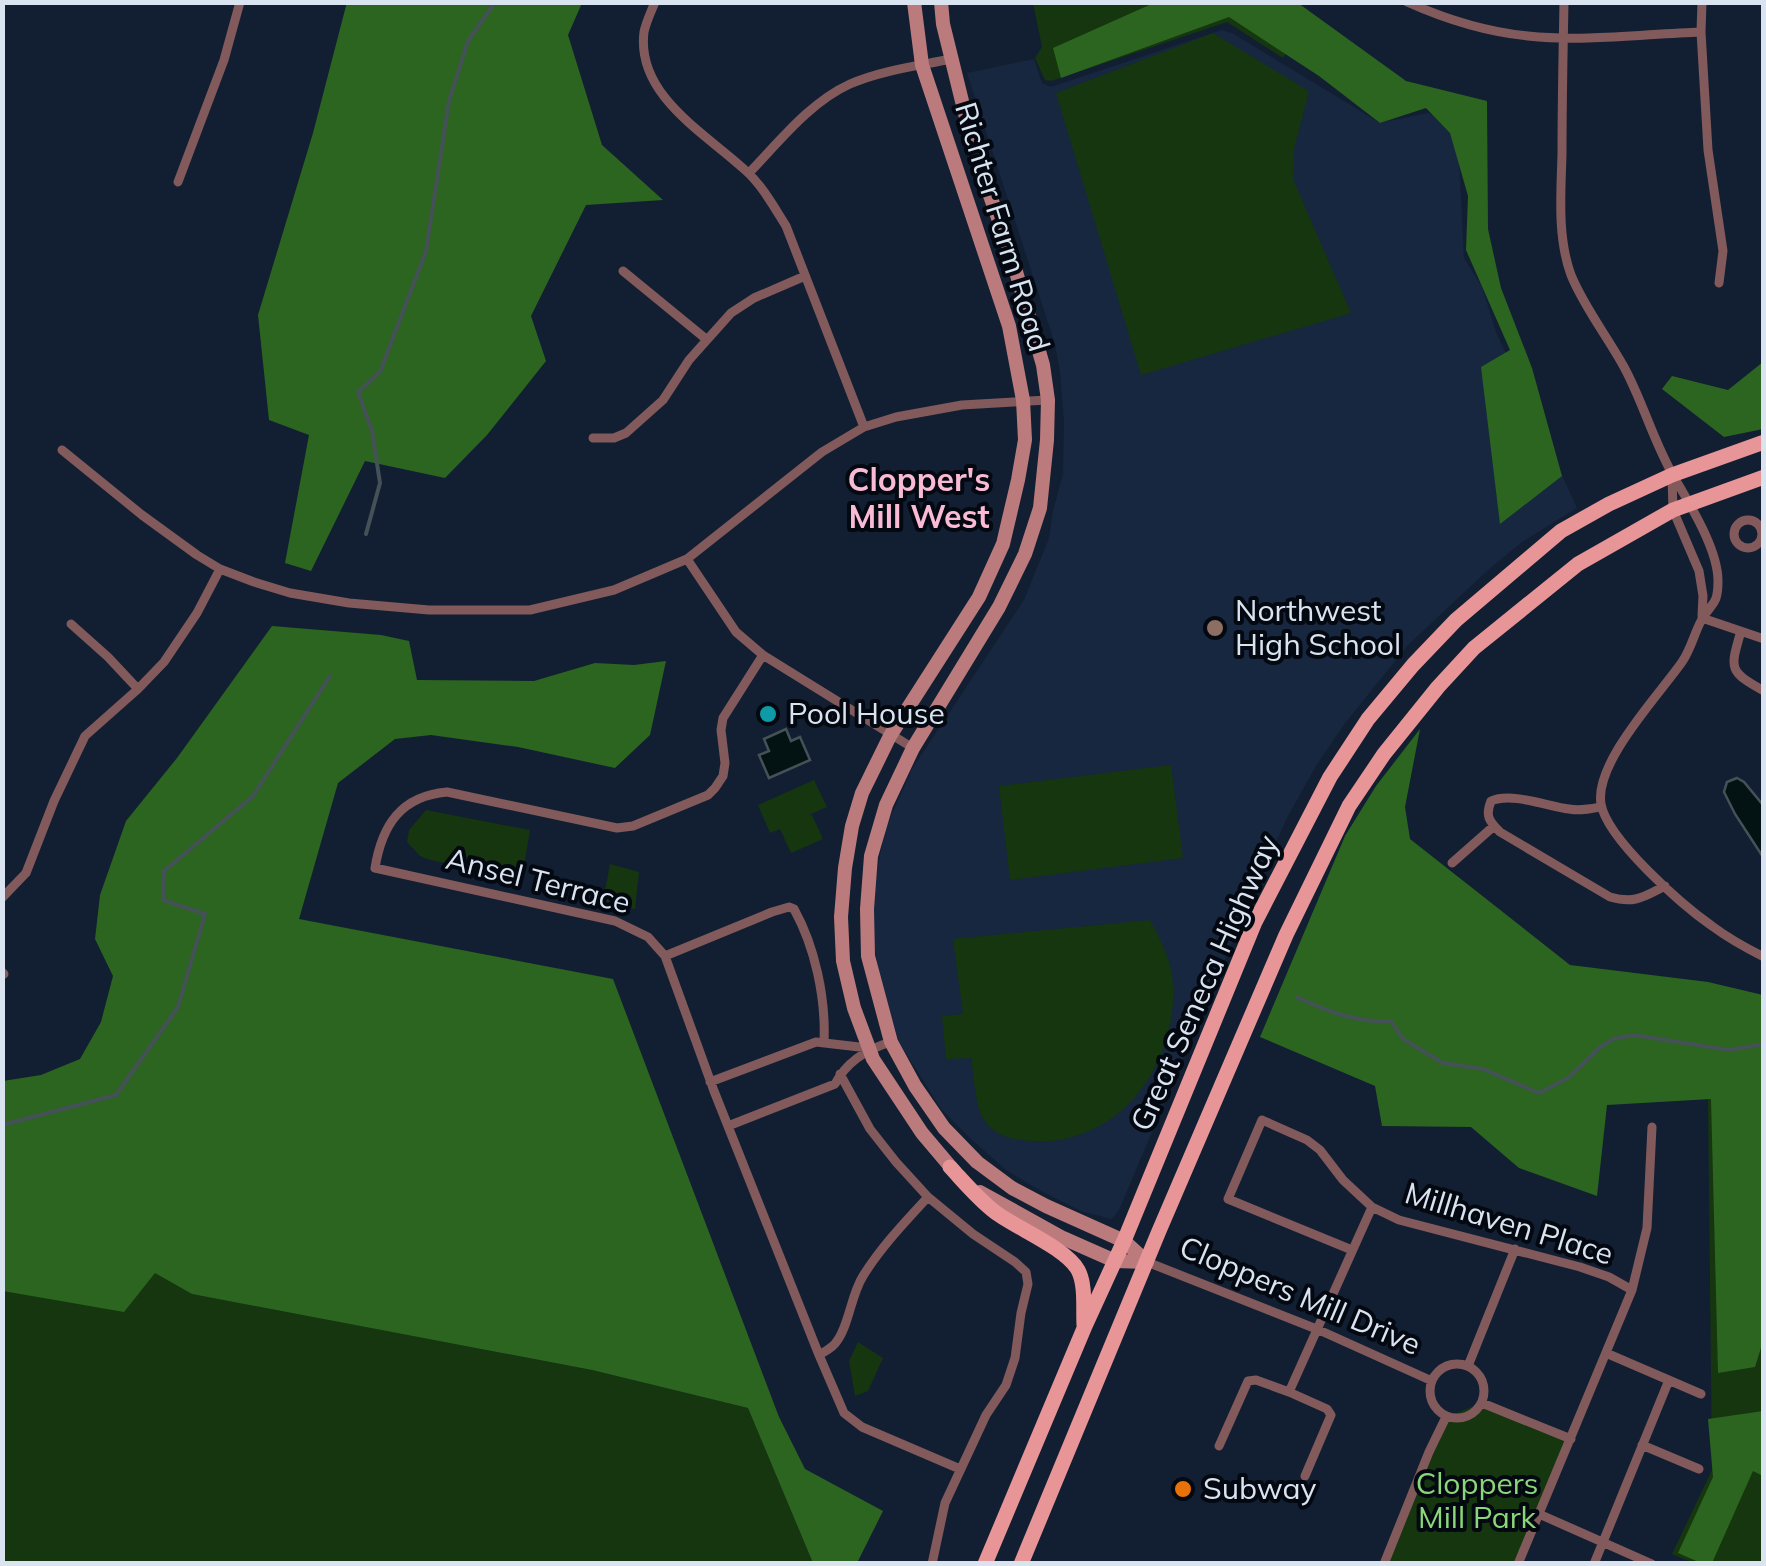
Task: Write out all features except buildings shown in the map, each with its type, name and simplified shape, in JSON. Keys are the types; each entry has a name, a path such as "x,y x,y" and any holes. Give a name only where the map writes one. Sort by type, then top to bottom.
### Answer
{"main road":[{"name":"Richter Farm Road","path":"914,2 922,65 1009,326 1023,400 1025,440 1003,544 979,598 890,736 862,793 844,868 844,961 868,1048 895,1096 950,1168 984,1196 1115,1261"},
{"name":"Richter Farm Road","path":"940,2 975,154 1010,251 1043,365 1048,400 1047,440 1040,508 1025,554 999,607 912,748 886,804 871,856 868,956 890,1042 944,1128 1012,1188 1124,1241"},
{"name":"Great Seneca Highway","path":"985,1564 1255,922 1330,777 1368,719 1456,620 1562,532 1672,474 1764,442"},
{"name":"Great Seneca Highway","path":"1021,1564 1286,936 1349,806 1384,754 1474,648 1578,564 1673,510 1764,477"},
{"path":"950,1168 991,1209 1067,1258 1078,1271 1084,1326"},
{"name":"Cloppers Mill Drive","path":"1124,1241 1147,1262"},
{"name":"Cloppers Mill Drive","path":"1115,1261 1147,1262"}],"street":[{"path":"178,182 224,60 240,2"},
{"path":"655,2 644,29 644,57 656,84 669,103 749,173 786,226 864,427"},
{"path":"1406,2 1448,20 1528,36 1700,32"},
{"path":"1564,2 1561,197 1566,258 1690,504 1715,559 1718,579 1716,602 1702,618 1685,658 1605,771 1601,808 1629,849 1665,886 1710,924 1764,957"},
{"path":"1702,2 1700,32 1708,150 1723,251 1719,284"},
{"path":"749,173 800,120 824,99 850,84 951,59"},
{"path":"624,271 706,340"},
{"path":"593,438 614,438 647,416 663,400 688,360 731,313 754,298 805,276"},
{"path":"62,450 142,515 220,569 290,593 429,610 530,610 614,590 687,558 822,452 864,427 962,405 1048,400"},
{"path":"1672,474 1673,510 1699,572 1702,618"},
{"path":"1690,550 1735,539"},
{"path":"687,558 736,632 762,655 912,748"},
{"path":"2,898 26,873 84,736 164,662 220,569"},
{"path":"1702,618 1764,639"},
{"path":"71,624 138,689"},
{"path":"1741,631 1734,668 1740,678 1764,691"},
{"name":"Ansel Terrace","path":"664,956 648,938 615,922 375,868 377,855 389,823 402,808 433,793 447,792 616,828 633,826 708,794 723,776 723,718 762,655"},
{"path":"1601,808 1565,809 1501,796 1491,801 1487,812 1494,826 1610,896 1626,901 1665,886"},
{"path":"1452,863 1494,826"},
{"path":"824,1042 825,1020 816,968 794,909 772,912 664,956 710,1082 844,1413 862,1426 960,1469"},
{"path":"710,1082 816,1042 868,1048 890,1042"},
{"path":"728,1126 834,1084 868,1048"},
{"path":"840,1074 870,1129 928,1197 1026,1272 1028,1284 1015,1358 1006,1385 986,1415 945,1504 932,1564"},
{"name":"Millhaven Place","path":"1352,1250 1228,1199 1262,1120 1307,1140 1372,1207 1399,1220 1580,1266 1632,1290"},
{"path":"1518,1564 1632,1290 1647,1228 1652,1127"},
{"path":"819,1356 840,1337 857,1286 867,1270 928,1197"},
{"name":"Millhaven Place","path":"1289,1392 1372,1207"},
{"path":"1468,1366 1515,1250"},
{"name":"Cloppers Mill Drive","path":"1147,1262 1432,1380"},
{"path":"1606,1353 1701,1394"},
{"path":"1447,1366 1468,1366 1485,1386 1482,1403 1462,1419 1446,1418 1431,1399 1432,1380 1447,1366"},
{"path":"1218,1446 1244,1386 1256,1380 1326,1409 1331,1415 1305,1476"},
{"path":"1594,1564 1669,1380"},
{"path":"1482,1403 1570,1440"},
{"path":"1384,1564 1446,1418"},
{"path":"1642,1445 1699,1469"},
{"path":"1539,1514 1652,1564"}],"shaded area":[{"name":"Northwest High School","path":"1222,30 1380,123 1427,113 1457,121 1464,258 1482,287 1496,332 1577,508 1522,542 1408,645 1317,764 1258,881 1112,1219 1083,1212 1006,1170 941,1109 899,1042 883,994 874,945 874,894 887,825 912,769 1024,600 1049,538 1063,474 1064,421 1055,344 967,73 1034,59 1042,83 1051,87"},
{"path":"786,729 791,741 800,737 810,760 769,778 759,755 769,751 764,739"},
{"path":"1737,778 1763,805 1763,857 1724,792 1727,782"}],"green space":[{"path":"347,2 582,3 568,35 602,145 663,200 586,205 531,316 546,361 487,435 445,478 365,461 311,571 285,563 309,435 269,420 258,315 313,133"},
{"path":"1156,2 1298,3 1406,81 1487,101 1488,229 1501,288 1532,368 1562,476 1500,524 1481,367 1510,350 1466,250 1468,196 1450,133 1426,108 1380,123 1319,76 1229,17 1061,78 1053,48"},
{"path":"1033,3 1282,3 1308,20 1283,58 1227,22 1051,81 1045,80 1035,58 1042,47"},
{"path":"1213,33 1309,91 1294,149 1293,179 1351,313 1141,375 1056,93"},
{"path":"1763,362 1763,429 1724,437 1662,389 1672,376 1728,390"},
{"path":"272,626 409,641 417,680 534,681 595,663 634,665 666,661 650,735 615,768 518,747 431,735 395,739 338,783 299,919 613,979 779,1417 805,1469 883,1511 857,1563 813,1563 748,1408 592,1370 192,1294 155,1273 124,1312 3,1291 3,1081 41,1075 80,1059 101,1022 113,976 95,939 100,895 126,821 177,758"},
{"path":"1420,729 1405,807 1410,839 1570,965 1708,982 1763,995 1764,1338 1755,1367 1718,1373 1711,1099 1607,1105 1597,1196 1519,1168 1471,1127 1382,1126 1375,1086 1260,1037 1345,836 1376,786"},
{"path":"1171,765 1183,858 1010,880 999,786"},
{"path":"814,780 827,807 809,815 823,839 791,853 780,829 770,833 758,805"},
{"path":"426,810 530,830 522,878 420,856 407,842 409,830"},
{"path":"610,864 639,872 635,909 603,902"},
{"path":"1150,920 1172,976 1171,1017 1164,1047 1133,1100 1084,1133 1054,1141 1021,1140 995,1131 980,1113 971,1058 946,1059 942,1016 963,1014 953,939"},
{"path":"1763,1037 1763,1563 1693,1563 1672,1554 1712,1470 1708,1098"},
{"path":"155,1272 193,1294 592,1370 748,1408 813,1563 3,1564 3,1291 48,1297"},
{"path":"858,1342 883,1358 868,1391 855,1396 849,1361"},
{"name":"Cloppers Mill Park","path":"1482,1403 1571,1439 1518,1563 1384,1564 1446,1417"},
{"path":"1763,1411 1763,1476 1753,1471 1712,1563 1701,1563 1678,1553 1713,1477 1708,1419"}],"waterway":[{"path":"366,534 380,483 372,431 358,392 380,372 426,251 449,101 468,41 495,2"},
{"path":"2,1125 116,1095 178,1007 205,914 163,900 164,871 253,796 330,676"},
{"path":"1297,997 1342,1015 1391,1021 1403,1039 1443,1063 1483,1069 1539,1093 1568,1078 1613,1039 1634,1035 1729,1050 1764,1044"}],"place":[{"name":"Northwest High School","path":"1215,628"},
{"name":"Pool House","path":"768,714"},
{"name":"Subway","path":"1183,1489"}],"district":[{"name":"Clopper's Mill West","path":"919,498"}]}
